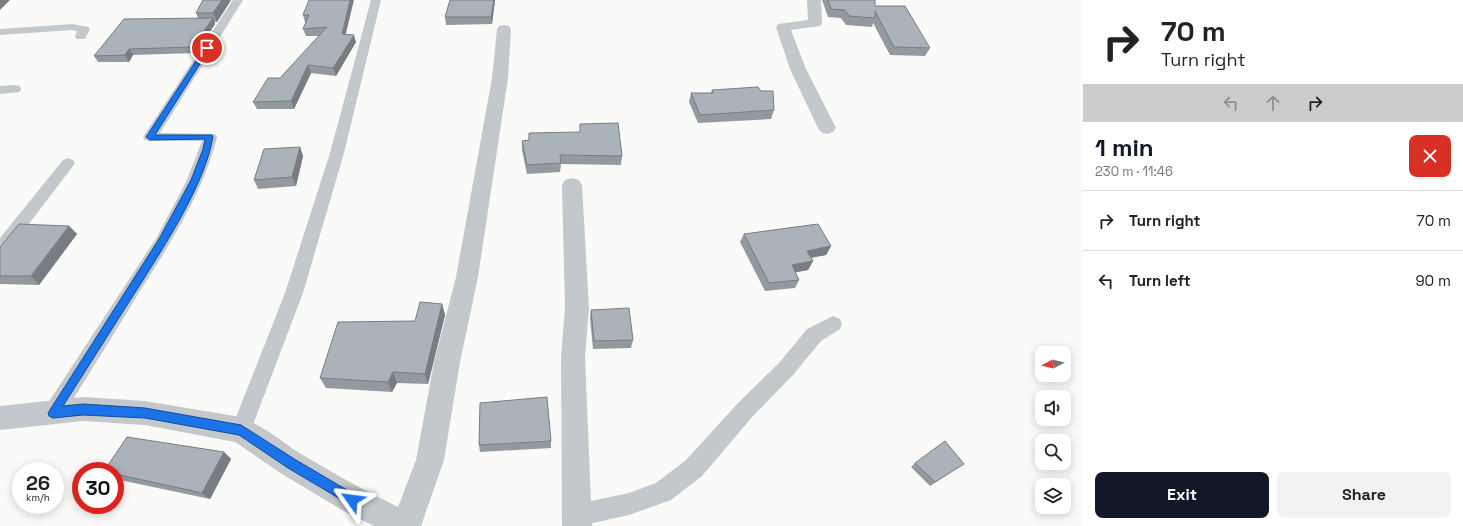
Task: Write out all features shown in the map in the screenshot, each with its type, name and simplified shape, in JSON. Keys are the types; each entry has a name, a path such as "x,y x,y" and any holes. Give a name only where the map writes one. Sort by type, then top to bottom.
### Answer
{"street":[{"path":"814,0 815,23 783,27 798,69 827,128"},
{"path":"0,418 83,410 145,413 241,430 292,464 352,500 406,526 430,460 447,362 467,277 500,78 504,29"},
{"path":"572,185 577,308 573,357 577,520"}],"lane":[{"path":"53,413 163,241 195,180 210,137 150,137 238,0"},
{"path":"241,430 294,293 336,153 376,0"},
{"path":"0,32 72,27 84,29 81,37"},
{"path":"0,90 15,89"},
{"path":"0,250 68,163"},
{"path":"577,520 663,492 694,468 746,409 786,369 814,335 833,324"}],"building":[{"path":"203,0 222,0 213,13 196,13"},
{"path":"309,0 350,0 342,34 354,35 333,68 308,65 291,101 253,102 268,78 280,78 327,27 303,29 309,15 303,15"},
{"path":"450,0 494,0 491,17 445,17"},
{"path":"828,0 875,0 875,6 905,6 930,48 894,47 875,11 875,18 849,16 845,10 831,9"},
{"path":"213,18 193,47 129,49 125,55 94,56 124,19"},
{"path":"758,87 761,91 773,91 774,110 700,115 691,93 713,93 712,90"},
{"path":"618,123 622,156 560,155 561,163 527,165 522,141 529,140 529,133 580,132 580,124"},
{"path":"300,147 292,177 254,180 264,149"},
{"path":"19,224 69,226 31,276 0,276 0,247"},
{"path":"818,224 831,246 807,251 813,261 792,265 799,280 769,283 744,234"},
{"path":"420,302 442,304 425,374 393,372 388,382 320,378 338,322 415,321"},
{"path":"629,308 633,340 594,341 591,310"},
{"path":"547,397 551,441 479,445 480,403"},
{"path":"127,437 224,452 202,493 124,476 124,462 110,462"},
{"path":"945,441 964,464 935,482 915,463"}],"route":[{"path":"207,48 150,137 210,137 195,180 163,241 53,413 83,410 145,413 241,430 292,464 352,500"}]}
